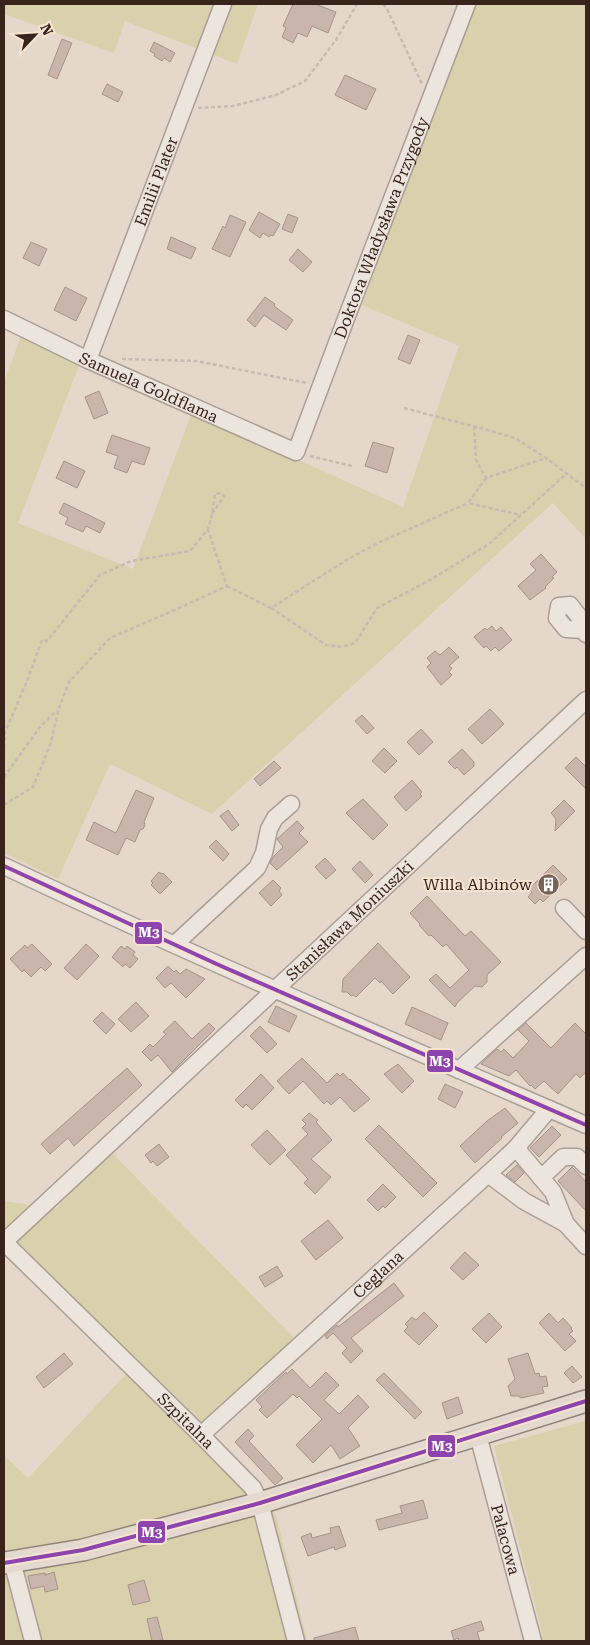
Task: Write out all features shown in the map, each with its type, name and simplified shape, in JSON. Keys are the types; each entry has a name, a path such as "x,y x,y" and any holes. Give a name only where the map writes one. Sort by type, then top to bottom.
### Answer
{"main road":[{"path":"8,1562 83,1550 260,1503 586,1401"}],"street":[{"name":"Emilii Plater","path":"88,360 223,4"},
{"name":"Doktora Władysława Przygody","path":"296,452 467,4"},
{"name":"Samuela Goldflama","path":"4,319 88,360 296,452"},
{"name":"Stanisława Moniuszki","path":"4,1242 586,700"},
{"path":"175,944 256,868 264,853 269,829 275,818 291,804"},
{"path":"4,866 276,990 586,1125"},
{"path":"564,908 586,931"},
{"path":"458,1070 586,956"},
{"name":"Ceglana","path":"202,1434 516,1148 549,1109"},
{"path":"516,1148 553,1192 566,1224"},
{"path":"541,1178 563,1157 577,1157 586,1166"},
{"path":"488,1174 524,1201 566,1224 586,1246"},
{"name":"Szpitalna","path":"4,1242 202,1434 253,1488 260,1503 296,1641"},
{"name":"Pałacowa","path":"478,1435 533,1641"},
{"path":"8,1562 33,1641"}],"path":[{"path":"184,108 233,106 276,95 305,81 336,40 357,4"},
{"path":"384,4 430,102"},
{"path":"117,359 136,358 196,362 321,386"},
{"path":"404,408 515,438 586,488"},
{"path":"474,426 476,460 486,478"},
{"path":"296,452 352,466"},
{"path":"271,608 380,542 468,503 486,478 546,458"},
{"path":"208,529 227,586 271,608 326,645 342,647 355,643 377,608 430,580 488,544 567,473"},
{"path":"4,754 5,732 42,640 47,641 100,575 131,561 190,551 208,529 215,494 221,493 224,496 212,514"},
{"path":"468,503 521,515"},
{"path":"4,806 33,788 50,745 59,708 69,682 110,638 227,586"},
{"path":"4,777 40,727 59,708"}],"shaded area":[{"path":"4,4 258,4 237,64 125,21 114,53 4,14"},
{"path":"474,4 586,4 586,539 553,503 212,814 110,764 58,879 4,853 4,382 21,336 80,363 18,523 133,569 192,412 403,507 459,346 362,305"},
{"path":"109,1150 298,1342 204,1427 276,1515 307,1641 4,1641 4,1455 28,1478 127,1373 8,1252 4,1256 4,1201 56,1209"},
{"path":"586,1421 586,1641 527,1641 543,1636 494,1446"}],"building":[{"path":"293,4 315,4 336,12 328,33 312,26 307,37 298,33 293,43 282,37 286,28 283,26"},
{"path":"62,39 72,43 57,79 48,75"},
{"path":"154,42 175,53 170,62 164,58 162,61 150,51"},
{"path":"345,75 376,89 366,110 335,95"},
{"path":"107,84 123,92 118,102 102,94"},
{"path":"259,212 280,224 273,236 270,235 269,237 263,233 260,238 249,230"},
{"path":"288,214 298,218 292,233 282,229"},
{"path":"230,215 246,222 230,257 212,249 223,226 225,228"},
{"path":"171,237 196,248 191,259 167,249"},
{"path":"31,242 47,249 39,266 23,258"},
{"path":"298,249 312,262 303,272 289,260"},
{"path":"65,287 87,298 76,321 54,310"},
{"path":"265,297 293,320 286,330 264,315 255,327 247,320"},
{"path":"408,335 420,340 410,364 398,359"},
{"path":"99,391 108,413 94,419 85,397"},
{"path":"112,435 150,448 144,465 132,461 127,473 114,468 118,456 106,452"},
{"path":"373,442 394,448 387,473 365,466"},
{"path":"64,461 85,471 77,488 56,478"},
{"path":"64,503 105,523 100,533 86,526 83,532 65,524 68,518 59,513"},
{"path":"541,554 557,572 546,588 530,600 518,586 536,570 530,564"},
{"path":"492,626 496,631 501,627 512,640 499,651 495,647 491,651 486,646 484,648 474,637 485,628 487,630"},
{"path":"449,647 459,657 449,666 452,668 449,672 452,675 441,685 427,667 431,663 427,658 435,651 440,655"},
{"path":"490,709 504,724 482,744 468,729"},
{"path":"362,715 374,728 367,734 355,721"},
{"path":"421,729 433,742 419,755 407,742"},
{"path":"384,748 397,761 385,773 372,761"},
{"path":"462,749 474,762 474,766 464,775 457,767 455,769 448,762"},
{"path":"576,757 586,767 586,789 565,768"},
{"path":"274,761 281,768 260,786 254,779"},
{"path":"412,780 422,792 420,794 422,796 406,811 394,797"},
{"path":"136,790 154,798 144,822 145,825 140,830 135,842 126,838 118,855 86,840 94,822 116,833"},
{"path":"363,799 388,825 373,840 346,813"},
{"path":"564,800 575,811 555,831 556,819 551,813"},
{"path":"228,810 239,825 232,831 220,816"},
{"path":"297,821 304,828 299,833 308,842 277,870 270,863 283,847 277,839"},
{"path":"216,840 229,854 223,861 209,847"},
{"path":"325,858 336,870 326,879 315,867"},
{"path":"360,861 373,875 365,883 352,869"},
{"name":"Willa Albinów","path":"553,865 567,879 543,902 540,899 535,904 528,897 532,892 529,889"},
{"path":"159,872 163,873 172,882 160,894 151,885 153,883 151,881"},
{"path":"273,880 281,888 279,891 282,895 271,906 259,893"},
{"path":"427,896 465,936 471,931 501,962 487,975 487,982 482,987 475,986 455,1007 429,980 436,974 450,988 469,970 446,944 443,947 431,935 429,936 410,913"},
{"path":"378,943 410,977 393,994 381,981 380,983 375,978 356,997 351,996 347,992 342,992 343,979"},
{"path":"32,944 52,964 45,971 41,967 31,977 24,970 22,972 10,959 25,945 27,948"},
{"path":"86,944 99,956 77,980 64,968"},
{"path":"121,946 125,949 127,946 135,952 133,955 138,959 130,968 125,964 123,967 112,957"},
{"path":"168,966 174,972 176,970 180,974 186,969 205,979 186,998 171,983 165,988 156,978"},
{"path":"136,1002 149,1016 131,1032 118,1019"},
{"path":"276,1006 297,1016 289,1032 268,1022"},
{"path":"412,1007 448,1023 441,1040 405,1024"},
{"path":"102,1012 115,1024 106,1034 93,1021"},
{"path":"175,1021 192,1039 209,1023 215,1029 172,1072 158,1055 151,1061 142,1052 150,1044 153,1047 166,1034 163,1032"},
{"path":"526,1023 551,1048 575,1023 586,1034 586,1072 580,1078 576,1074 558,1094 544,1081 535,1089 516,1070 509,1076 481,1064 497,1049 501,1052 504,1049 513,1058 529,1041 518,1030"},
{"path":"260,1026 277,1044 267,1053 250,1036"},
{"path":"302,1058 327,1083 337,1073 340,1076 343,1073 370,1099 354,1112 340,1097 331,1105 327,1101 324,1104 303,1081 289,1094 277,1081"},
{"path":"398,1064 414,1081 402,1093 384,1074"},
{"path":"127,1068 142,1085 74,1146 68,1138 50,1154 41,1144"},
{"path":"261,1074 274,1088 252,1110 246,1104 243,1108 235,1100"},
{"path":"445,1084 463,1092 455,1108 438,1099"},
{"path":"505,1108 518,1123 475,1163 460,1146 487,1121"},
{"path":"309,1113 318,1120 316,1122 332,1140 311,1159 331,1177 315,1194 304,1183 308,1179 286,1155 308,1134 302,1128 306,1124 302,1120"},
{"path":"379,1125 437,1183 423,1197 365,1139"},
{"path":"552,1126 561,1135 539,1157 530,1148"},
{"path":"267,1130 286,1150 270,1165 251,1145"},
{"path":"159,1144 169,1157 157,1166 153,1161 151,1163 145,1155"},
{"path":"517,1165 524,1173 515,1182 506,1175"},
{"path":"572,1167 586,1182 586,1211 558,1181"},
{"path":"383,1184 396,1197 385,1208 383,1206 378,1211 367,1200"},
{"path":"328,1220 343,1238 316,1260 301,1241"},
{"path":"465,1252 479,1265 463,1280 450,1268"},
{"path":"277,1266 283,1276 265,1287 259,1277"},
{"path":"394,1283 404,1296 351,1338 363,1351 351,1363 342,1353 347,1348 333,1333 327,1339 325,1336"},
{"path":"424,1312 438,1326 419,1345 404,1331 408,1327 405,1324 412,1317 416,1320"},
{"path":"489,1313 502,1327 486,1343 472,1329"},
{"path":"549,1313 558,1323 563,1318 572,1328 573,1331 569,1334 576,1341 565,1351 539,1323"},
{"path":"64,1353 73,1364 44,1388 36,1377"},
{"path":"528,1353 535,1374 539,1373 540,1377 546,1376 548,1386 542,1387 544,1393 521,1398 511,1396 508,1386 515,1379 508,1359"},
{"path":"572,1366 582,1377 573,1383 564,1373"},
{"path":"292,1369 310,1388 326,1372 339,1385 324,1400 339,1414 358,1395 369,1407 348,1428 360,1446 340,1459 331,1445 313,1463 296,1445 322,1419 299,1396 297,1398 293,1394 267,1418 259,1410 262,1407 256,1400 286,1372 287,1374"},
{"path":"384,1373 422,1412 415,1419 376,1380"},
{"path":"458,1397 463,1413 447,1419 442,1403"},
{"path":"248,1429 254,1436 249,1441 283,1478 275,1485 235,1442"},
{"path":"423,1500 428,1518 379,1530 376,1520 402,1513 400,1506"},
{"path":"339,1526 346,1546 335,1550 334,1547 308,1556 301,1537 311,1533 312,1538 331,1533 330,1528"},
{"path":"54,1572 58,1589 45,1592 44,1586 31,1589 28,1576 45,1573 45,1575"},
{"path":"144,1580 150,1601 133,1605 128,1585"},
{"path":"157,1617 163,1640 152,1641 147,1619"},
{"path":"481,1621 484,1630 477,1632 480,1641 459,1641 458,1638 454,1640 451,1631"},
{"path":"355,1627 359,1641 314,1641 314,1638"}],"transit line":[{"name":"M3","path":"4,866 221,966 586,1125"},
{"name":"M3","path":"4,1563 83,1550 260,1503 586,1401"}],"place":[{"name":"Willa Albinów","path":"548,884"}]}
